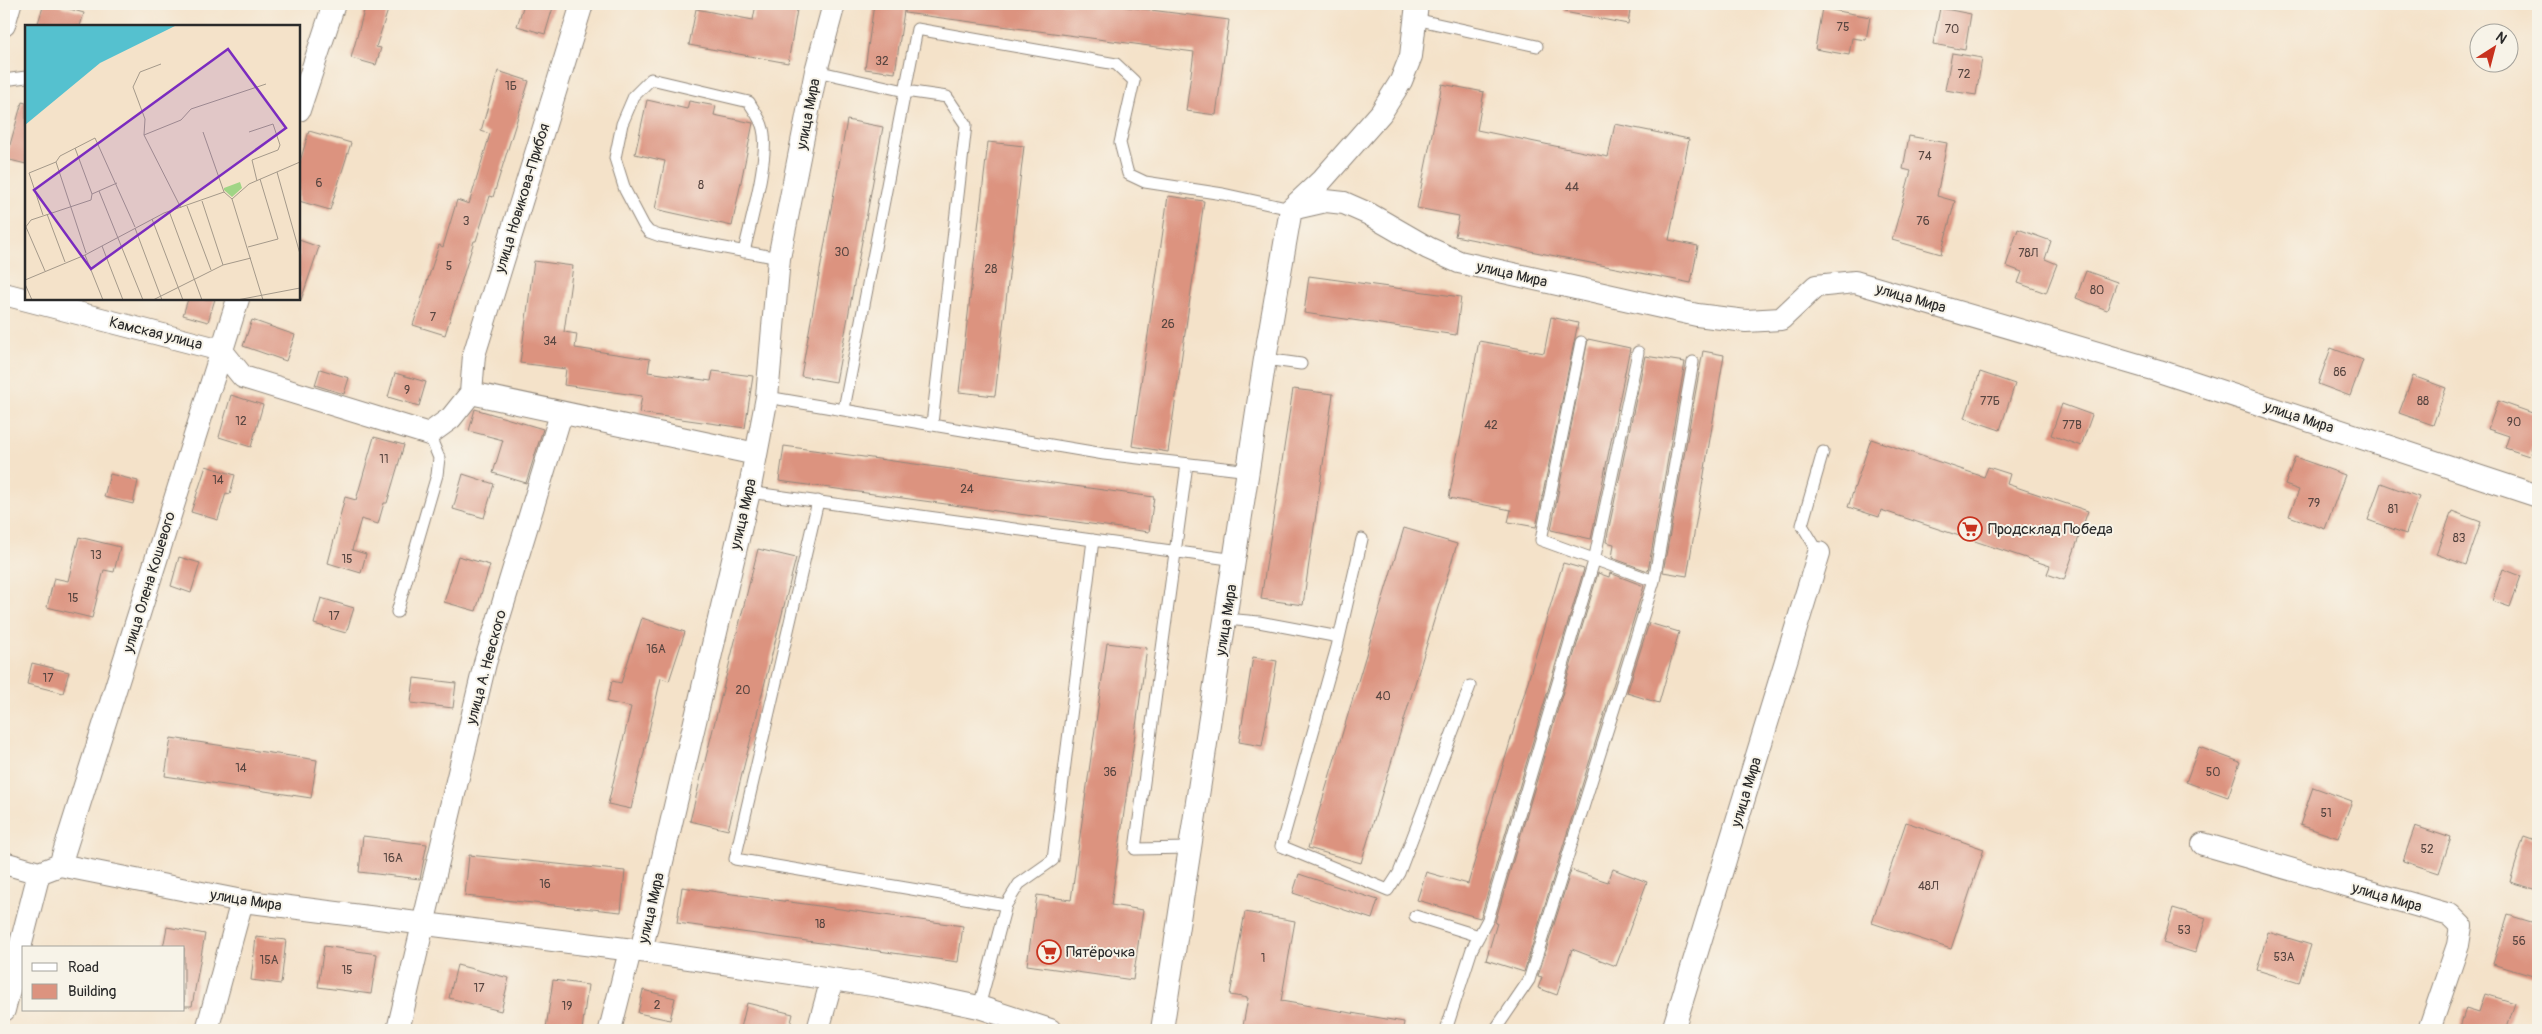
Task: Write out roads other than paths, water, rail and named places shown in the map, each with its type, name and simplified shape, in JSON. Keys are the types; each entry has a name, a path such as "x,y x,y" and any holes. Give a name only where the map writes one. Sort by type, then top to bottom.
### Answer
{"street":[{"path":"4,25 10,4"},
{"path":"300,107 334,4"},
{"name":"улица Новикова-Прибоя","path":"472,393 474,355 582,4"},
{"name":"улица Мира","path":"636,951 749,492 767,397 779,258 816,71 834,4"},
{"path":"1291,210 1322,180 1381,113 1401,81 1411,56 1416,12"},
{"name":"улица Мира","path":"1162,1030 1266,359 1291,210 1326,201 1344,203 1369,214 1428,248 1459,262 1697,315 1746,320 1781,319 1816,286 1855,282 2159,371 2538,496"},
{"name":"Камская улица","path":"4,294 25,299"},
{"name":"Камская улица","path":"27,300 221,350"},
{"name":"улица Олена Кошевого","path":"60,864 238,300"},
{"path":"221,350 244,377 429,434 451,418 472,393 561,414 756,454"},
{"name":"улица А. Невского","path":"424,924 485,662 561,414"},
{"name":"улица Мира","path":"1672,1030 1819,553"},
{"name":"улица Мира","path":"2203,844 2450,915 2461,926 2458,945 2429,1030"},
{"path":"4,863 40,873 60,864"},
{"name":"улица Мира","path":"60,864 242,901 636,951 832,979 979,1007 1028,1027 1050,1030"},
{"path":"4,1010 40,873"},
{"path":"206,1030 242,901"},
{"path":"398,1030 424,924"},
{"path":"610,1030 636,951"},
{"path":"818,1030 832,979"}],"lane":[{"path":"1416,12 1537,46"},
{"path":"844,409 917,29 1116,64 1134,81 1120,144 1128,174 1144,182 1223,194 1291,210"},
{"path":"816,71 905,91 947,97 966,125 932,424"},
{"path":"4,80 25,77"},
{"path":"744,252 762,168 764,131 758,116 748,102 651,79 634,96 622,124 615,158 625,190 644,226 649,232 660,236 744,252 779,258"},
{"path":"1581,342 1541,540 1594,561 1654,581"},
{"path":"1446,1030 1472,949 1488,919 1594,561 1638,352"},
{"path":"1266,359 1301,364"},
{"path":"1495,1030 1529,980 1654,581 1693,362"},
{"path":"767,397 1104,454 1250,471"},
{"path":"397,612 437,476 439,458 429,434"},
{"path":"1819,553 1802,525 1823,452"},
{"path":"1187,464 1135,849 1190,848"},
{"path":"749,492 1236,560"},
{"path":"818,501 735,859 1006,905"},
{"path":"1362,539 1339,637 1281,846 1388,890 1399,873 1470,686"},
{"path":"979,1007 1006,905 1019,884 1053,860 1093,540"},
{"path":"1226,619 1260,622 1339,637"},
{"path":"1415,916 1478,936"}],"place":[{"name":"Продсклад Победа","path":"1970,529"},
{"name":"Пятёрочка","path":"1049,952"}]}
